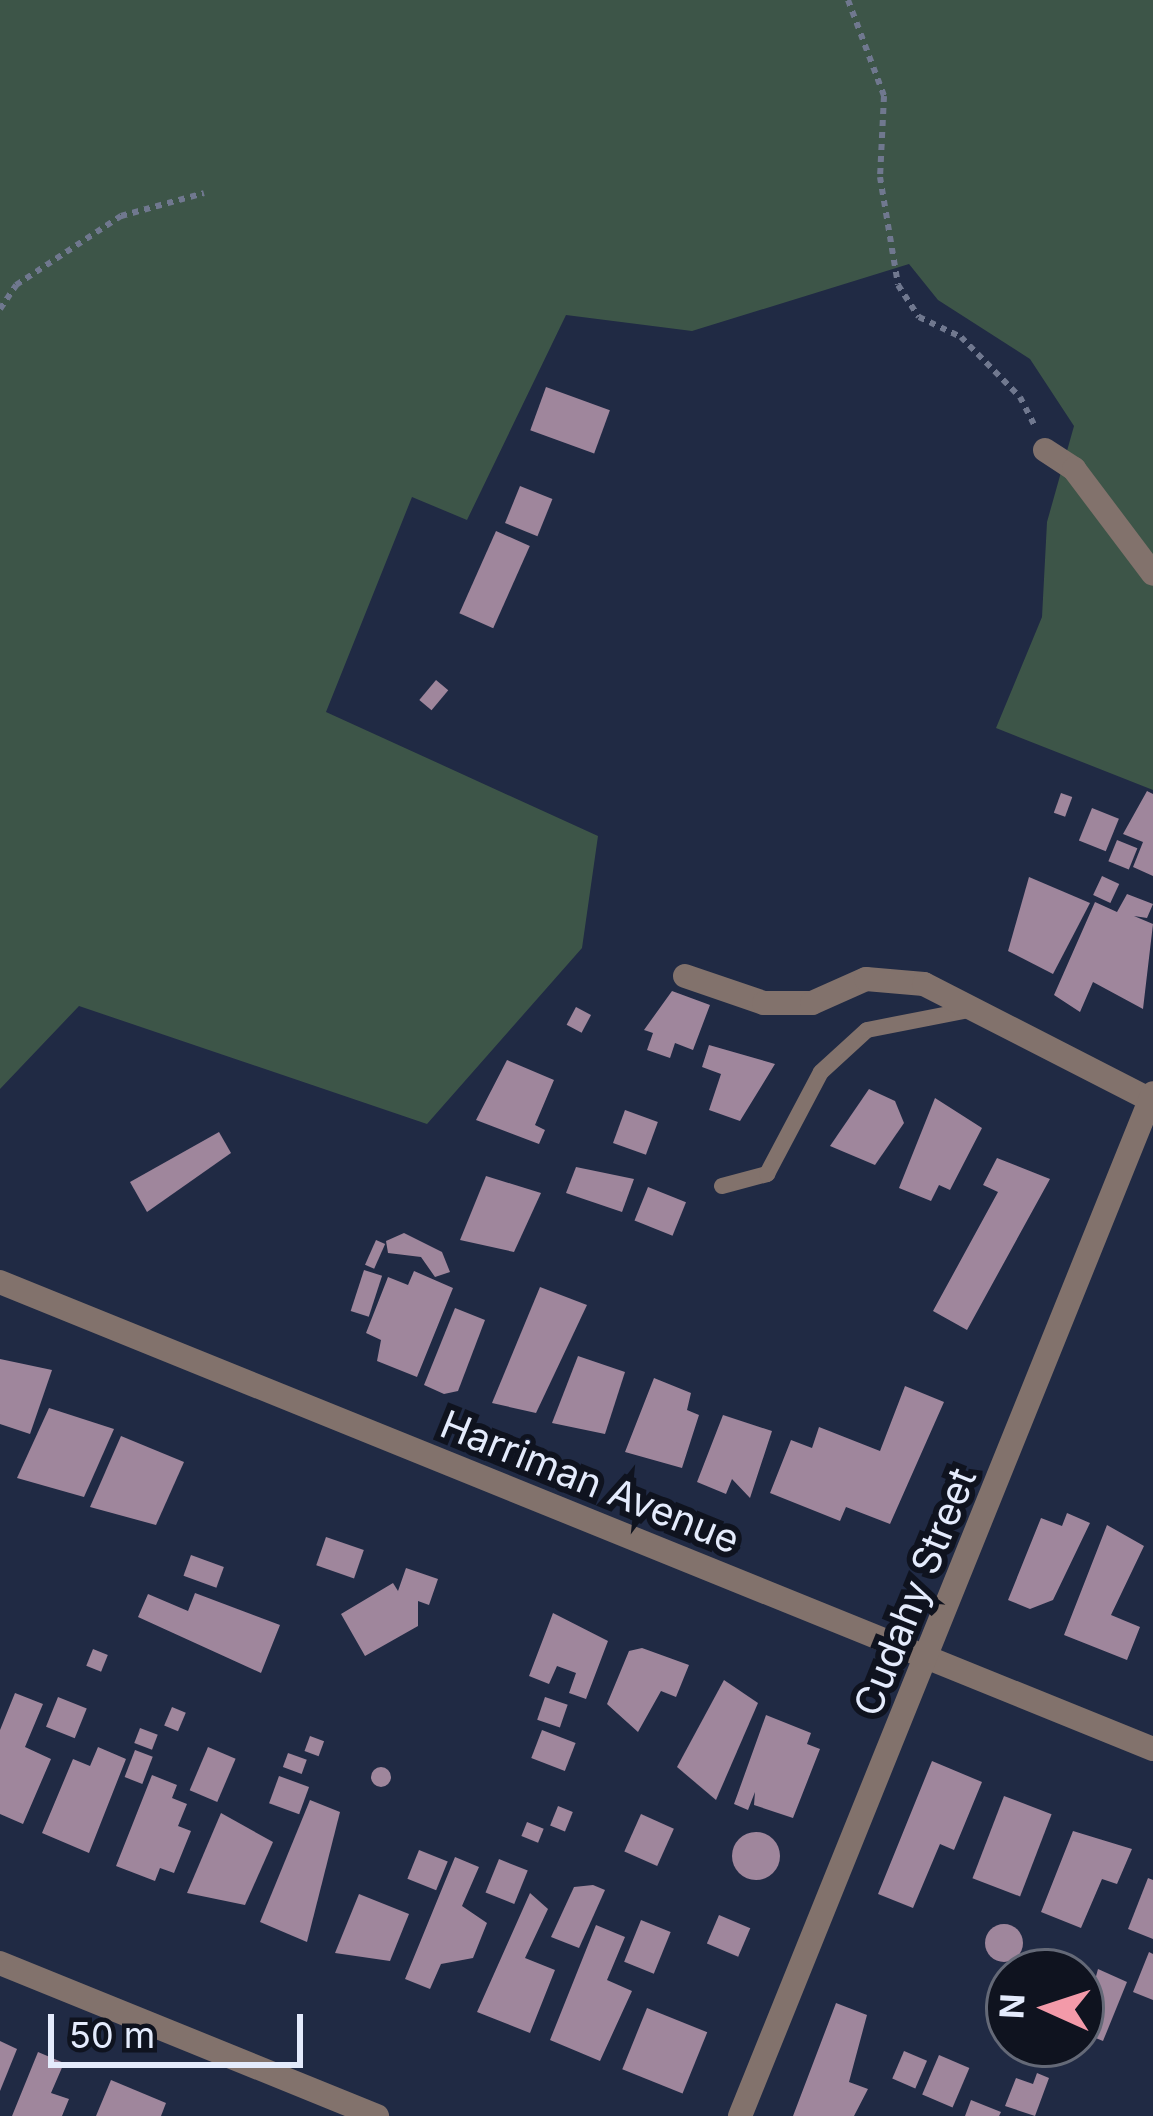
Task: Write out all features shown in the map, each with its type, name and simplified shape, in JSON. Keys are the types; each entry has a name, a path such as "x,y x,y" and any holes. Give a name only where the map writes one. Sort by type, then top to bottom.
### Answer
{"street":[{"path":"1046,450 1074,470 1153,574"},
{"path":"686,976 764,1004 812,1003 866,979 923,984 1152,1098"},
{"name":"Cudahy Street","path":"740,2116 1152,1098"},
{"name":"Harriman Avenue","path":"0,1282 1153,1749"},
{"path":"0,1963 376,2116"}],"lane":[{"path":"722,1186 767,1174 821,1072 867,1030 969,1010"}],"path":[{"path":"848,0 884,96 880,178 898,285 919,317 962,337 1020,397 1046,450"},
{"path":"0,310 16,285 121,216 204,193"}],"green space":[{"path":"0,0 1153,0 1153,790 996,728 1042,617 1047,522 1074,426 1030,359 938,300 909,264 692,331 566,315 467,520 412,497 326,712 598,836 582,948 427,1124 79,1006 0,1089"}],"building":[{"path":"546,387 610,410 594,453 530,430"},
{"path":"520,486 552,499 537,536 505,523"},
{"path":"496,531 530,546 493,628 459,613"},
{"path":"436,680 448,690 432,710 419,700"},
{"path":"1147,791 1153,794 1153,876 1133,867 1143,842 1123,834"},
{"path":"1061,793 1072,797 1065,817 1054,813"},
{"path":"1092,808 1119,819 1106,851 1079,840"},
{"path":"1117,840 1137,848 1129,870 1108,861"},
{"path":"1102,876 1119,884 1110,903 1093,895"},
{"path":"1029,877 1090,903 1053,974 1008,951"},
{"path":"1127,894 1153,904 1147,918 1134,916 1153,924 1143,1009 1093,982 1080,1012 1054,995 1095,902 1117,912"},
{"path":"672,991 710,1005 693,1050 675,1043 670,1058 647,1050 653,1033 644,1030"},
{"path":"576,1007 591,1015 582,1033 567,1025"},
{"path":"709,1045 775,1064 740,1121 709,1110 721,1074 702,1067"},
{"path":"507,1060 554,1080 535,1125 545,1130 539,1144 476,1120"},
{"path":"869,1089 895,1101 904,1123 875,1165 830,1146"},
{"path":"935,1098 982,1128 950,1190 939,1185 931,1201 899,1188"},
{"path":"625,1110 658,1122 646,1155 613,1143"},
{"path":"219,1132 231,1153 147,1212 130,1182"},
{"path":"997,1158 1050,1179 967,1330 933,1311 998,1192 983,1185"},
{"path":"576,1167 634,1179 622,1212 566,1193"},
{"path":"486,1176 541,1193 514,1252 460,1240"},
{"path":"648,1187 686,1202 673,1236 635,1220"},
{"path":"404,1233 442,1252 450,1272 435,1277 421,1257 388,1253 386,1241"},
{"path":"376,1240 385,1244 374,1269 365,1265"},
{"path":"364,1270 382,1276 369,1317 351,1311"},
{"path":"414,1271 453,1288 417,1377 377,1361 381,1340 366,1333 388,1277 408,1285"},
{"path":"540,1287 587,1305 536,1413 492,1403"},
{"path":"455,1308 485,1320 458,1391 444,1394 424,1385"},
{"path":"578,1356 625,1372 605,1434 552,1423"},
{"path":"0,1359 52,1370 30,1434 0,1424"},
{"path":"654,1378 691,1393 687,1410 699,1415 682,1468 625,1452"},
{"path":"905,1386 944,1402 890,1524 846,1507 840,1521 770,1493 791,1440 812,1448 819,1427 880,1451"},
{"path":"49,1408 114,1429 84,1497 17,1478"},
{"path":"723,1415 772,1431 750,1498 732,1479 726,1494 697,1482"},
{"path":"121,1436 184,1462 156,1525 90,1507"},
{"path":"1067,1513 1090,1523 1053,1600 1030,1609 1008,1600 1041,1518 1062,1526"},
{"path":"1107,1525 1144,1546 1111,1615 1140,1627 1127,1660 1064,1635"},
{"path":"326,1537 364,1550 354,1578 316,1565"},
{"path":"191,1555 224,1567 216,1588 183,1576"},
{"path":"406,1568 438,1579 429,1605 418,1601 418,1626 365,1656 341,1614 393,1583 398,1591"},
{"path":"195,1593 280,1625 261,1673 138,1617 148,1594 188,1611"},
{"path":"553,1613 608,1641 586,1699 569,1693 576,1673 557,1666 549,1684 529,1676"},
{"path":"642,1648 689,1665 676,1697 661,1691 638,1732 607,1704 629,1651"},
{"path":"93,1649 108,1655 101,1672 86,1666"},
{"path":"724,1680 758,1703 716,1800 677,1767"},
{"path":"15,1693 43,1704 25,1747 51,1759 23,1824 0,1814 0,1730"},
{"path":"58,1697 87,1709 75,1738 46,1727"},
{"path":"545,1697 568,1705 560,1728 537,1720"},
{"path":"172,1707 186,1713 178,1731 164,1725"},
{"path":"766,1715 811,1733 807,1744 820,1749 793,1818 754,1805 755,1792 748,1810 734,1804"},
{"path":"140,1728 158,1735 152,1750 134,1743"},
{"path":"542,1730 576,1743 565,1771 531,1758"},
{"path":"310,1736 324,1741 319,1756 305,1751"},
{"path":"98,1747 126,1759 89,1853 42,1833 73,1759 90,1766"},
{"path":"208,1747 236,1759 217,1802 190,1790"},
{"path":"135,1750 153,1757 142,1784 125,1777"},
{"path":"288,1753 307,1760 302,1774 283,1767"},
{"path":"932,1761 982,1782 954,1850 940,1844 913,1908 878,1894"},
{"path":"381,1767 391,1777 381,1787 371,1777"},
{"path":"152,1775 177,1785 172,1798 187,1804 178,1826 191,1831 174,1873 160,1868 155,1881 116,1866"},
{"path":"279,1776 309,1787 299,1814 269,1803"},
{"path":"1004,1796 1052,1814 1020,1896 972,1878"},
{"path":"310,1800 340,1812 307,1942 260,1922"},
{"path":"558,1806 573,1812 565,1831 550,1825"},
{"path":"221,1813 273,1842 245,1905 187,1893"},
{"path":"641,1814 674,1829 657,1866 624,1851"},
{"path":"527,1822 544,1829 538,1843 521,1836"},
{"path":"1073,1831 1132,1849 1117,1884 1102,1879 1081,1928 1041,1912"},
{"path":"756,1832 773,1839 780,1856 773,1873 756,1880 739,1873 732,1856 739,1839"},
{"path":"419,1850 448,1862 436,1890 407,1879"},
{"path":"455,1857 479,1867 462,1906 487,1923 473,1958 441,1964 430,1989 405,1979"},
{"path":"499,1859 528,1871 514,1904 486,1892"},
{"path":"1148,1878 1153,1880 1153,1939 1128,1929"},
{"path":"593,1885 605,1890 579,1948 551,1937 574,1887"},
{"path":"530,1893 548,1909 525,1958 555,1970 530,2033 477,2012"},
{"path":"359,1894 409,1914 390,1961 335,1953"},
{"path":"719,1915 750,1928 738,1957 707,1944"},
{"path":"641,1920 671,1932 654,1974 624,1962"},
{"path":"596,1925 625,1937 607,1980 632,1991 600,2061 550,2040"},
{"path":"997,1925 1011,1925 1022,1936 1022,1948 986,1948 986,1936"},
{"path":"1149,1952 1153,1954 1153,2000 1133,1992"},
{"path":"1105,1972 1127,1982 1105,2036"},
{"path":"836,2003 867,2015 849,2082 868,2089 854,2116 793,2116"},
{"path":"647,2008 707,2032 683,2094 622,2069"},
{"path":"0,2041 17,2049 0,2091"},
{"path":"904,2051 927,2061 915,2088 892,2079"},
{"path":"38,2052 64,2063 51,2093 69,2099 62,2116 12,2116"},
{"path":"939,2055 969,2068 953,2107 922,2095"},
{"path":"1037,2073 1049,2078 1035,2116 1005,2106 1016,2078 1033,2084"},
{"path":"111,2080 166,2103 161,2116 96,2116"},
{"path":"971,2100 1001,2112 999,2116 965,2116"}]}
